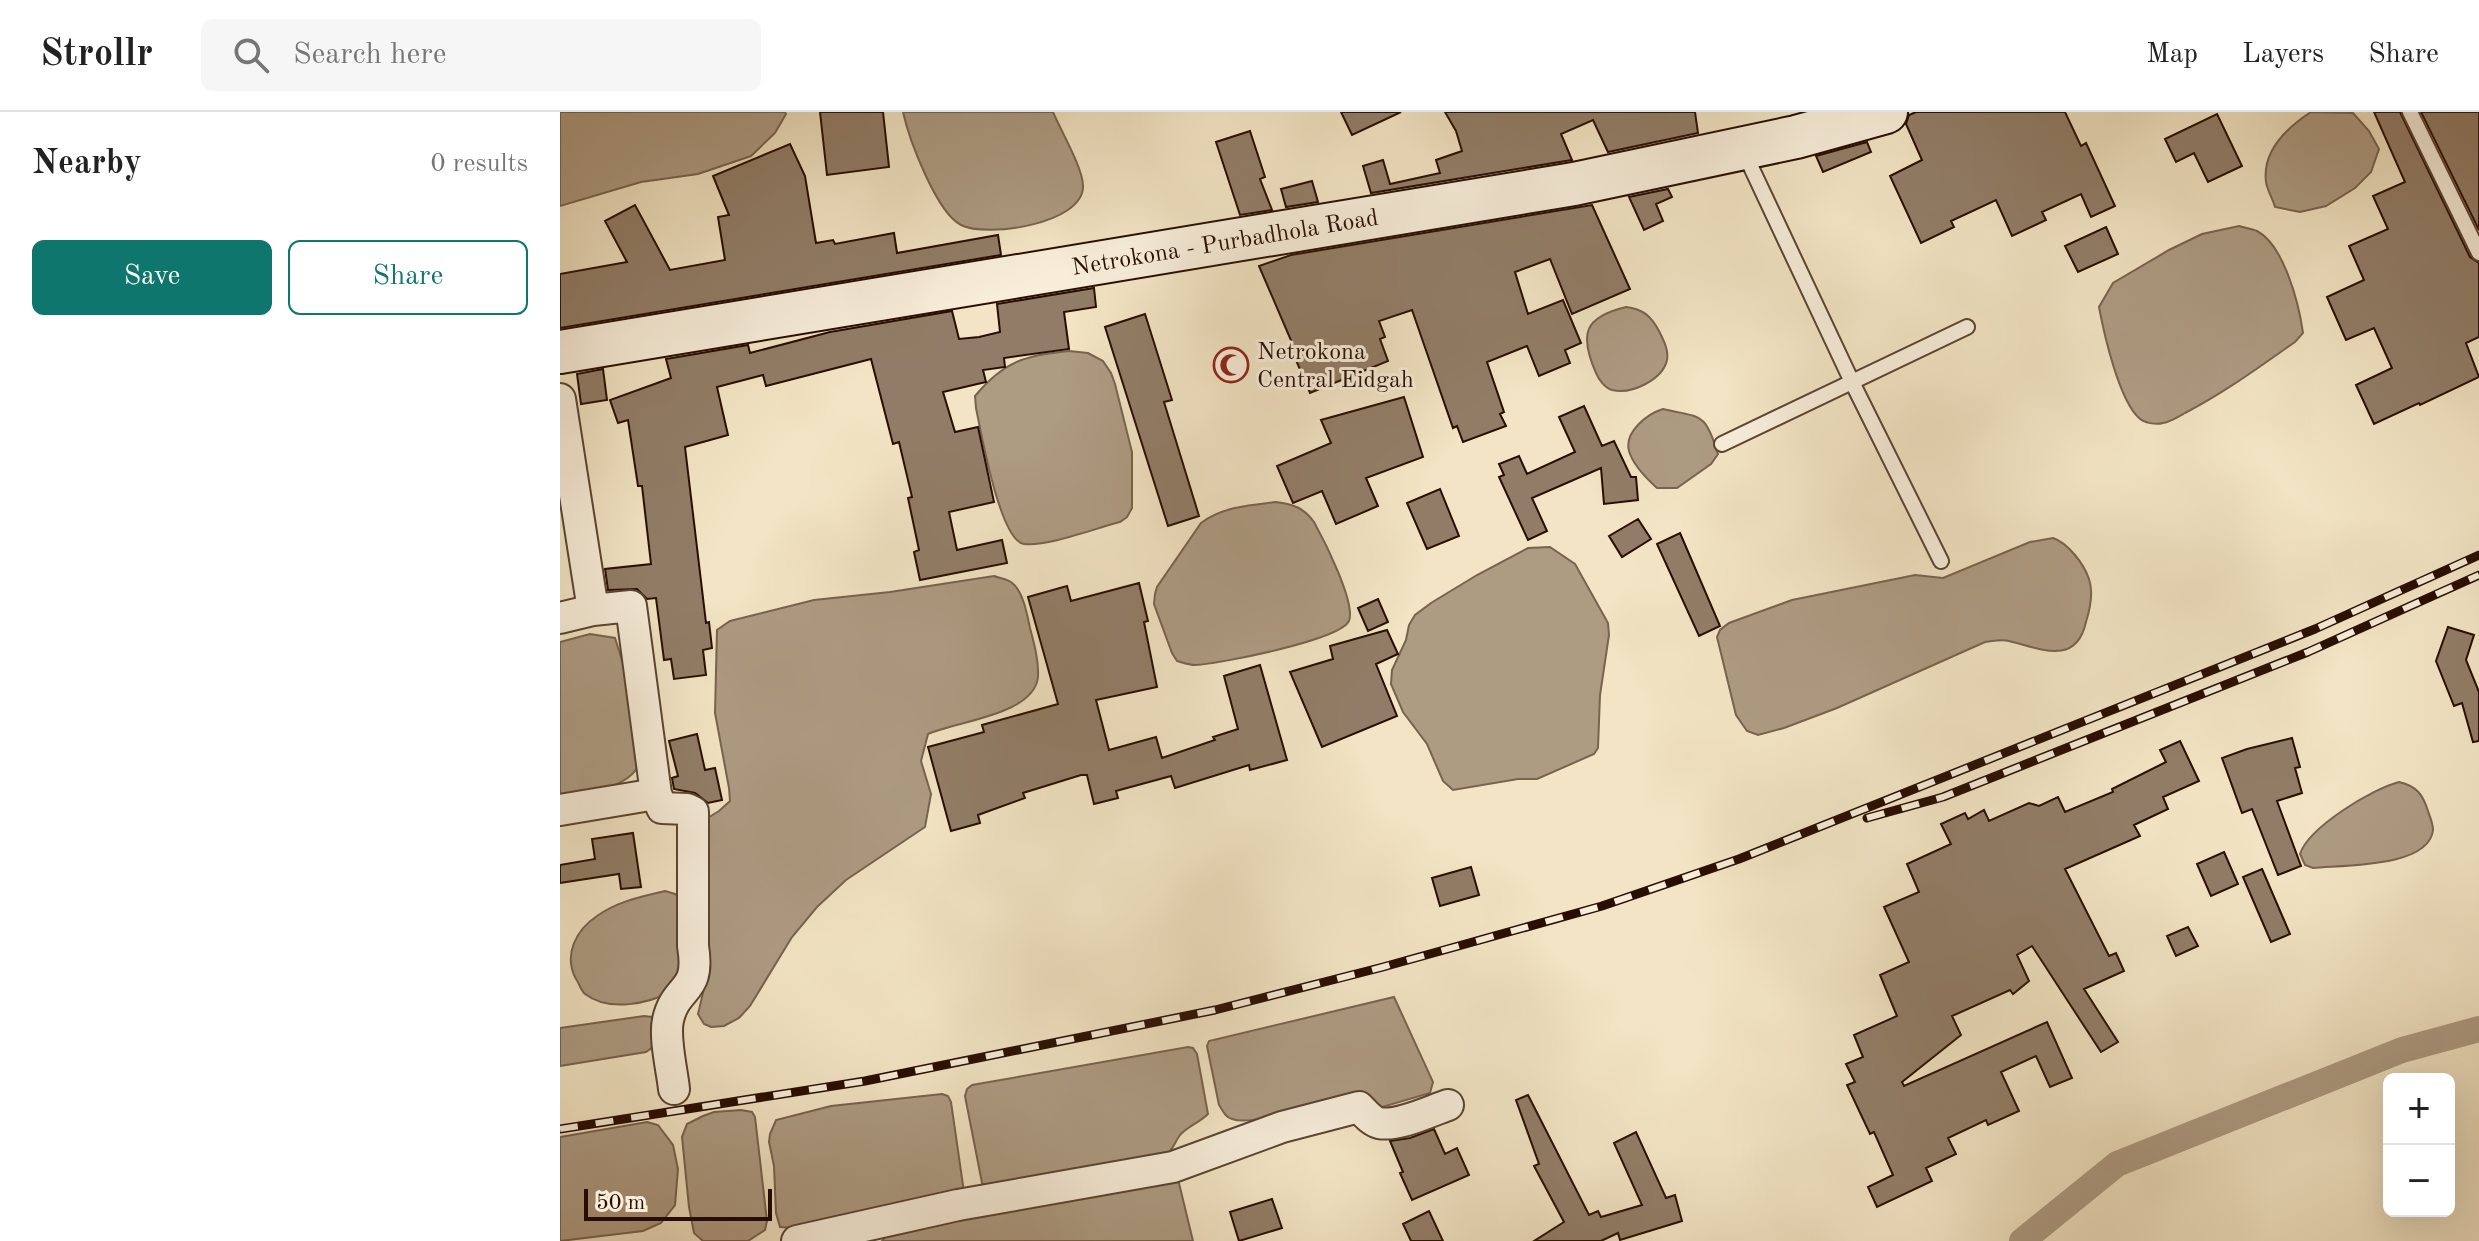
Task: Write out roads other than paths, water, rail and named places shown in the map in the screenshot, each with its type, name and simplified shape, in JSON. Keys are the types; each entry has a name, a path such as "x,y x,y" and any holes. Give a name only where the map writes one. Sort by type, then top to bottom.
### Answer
{"main road":[{"name":"Netrokona - Purbadhola Road","path":"560,352 1574,184 1796,137 1870,114"}],"street":[{"path":"560,399 593,610"},
{"path":"560,618 631,606 656,794 662,808 693,812 693,946 696,967 686,991 675,1001 668,1022 674,1089"},
{"path":"560,810 656,794"},
{"path":"797,1241 958,1205 1173,1167 1282,1127 1359,1107 1372,1120 1393,1123 1448,1105"}],"lane":[{"path":"2410,112 2479,253"},
{"path":"1751,167 1852,382 1941,561"},
{"path":"1722,444 1967,327"}],"waterway":[{"path":"2022,1241 2117,1164 2402,1050 2479,1029"}],"railway":[{"path":"560,1129 865,1081 1215,1010 1602,906 1739,859 2315,629 2479,555"},
{"path":"1867,818 1943,797 2308,652 2479,575"}],"place":[{"name":"Netrokona Central Eidgah","path":"1231,365"}]}
